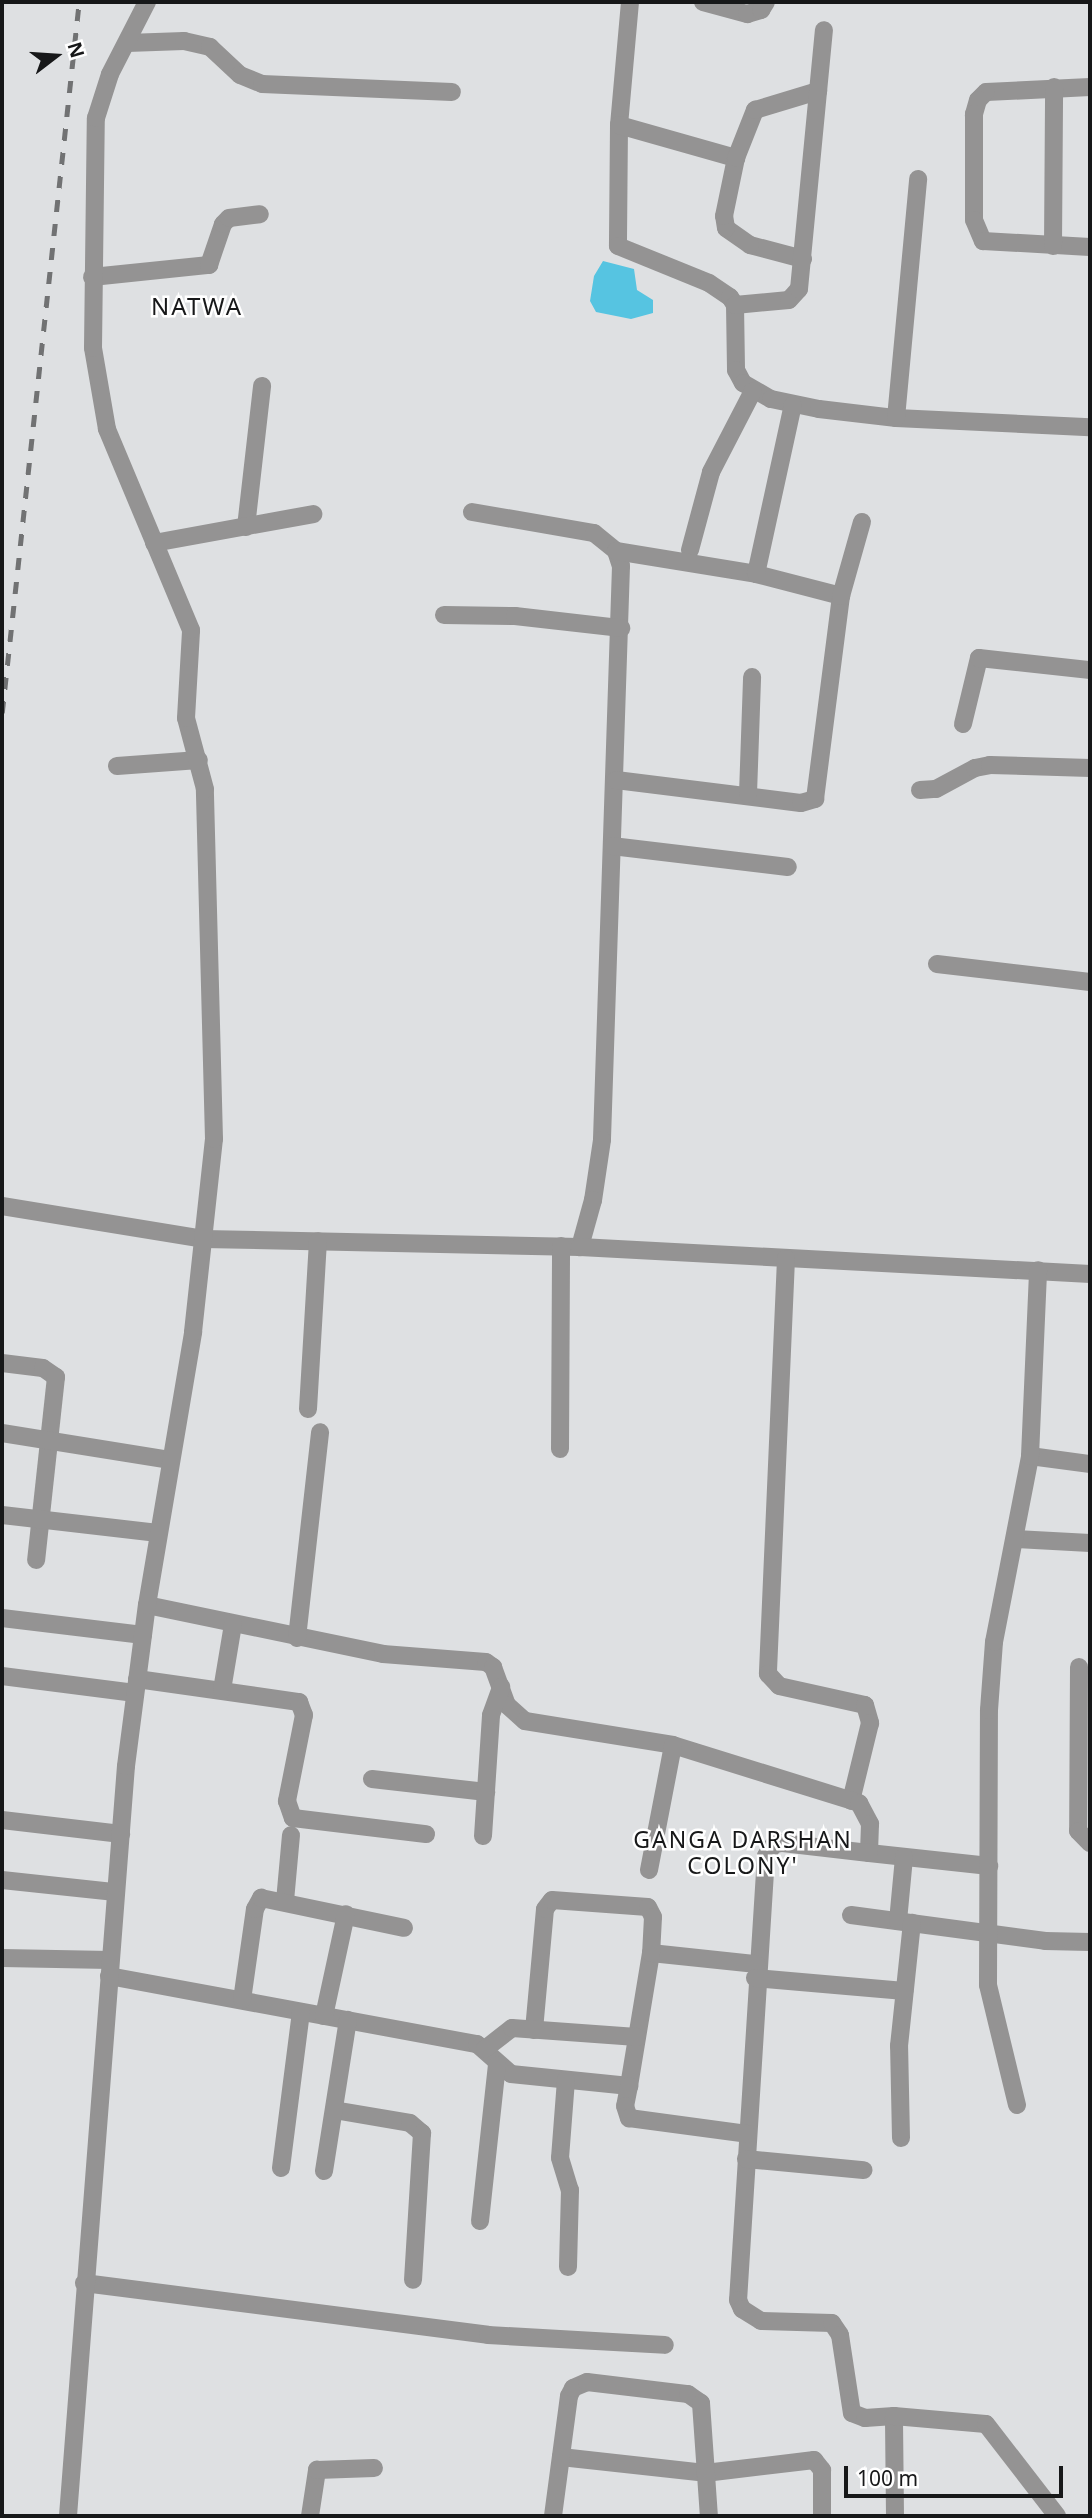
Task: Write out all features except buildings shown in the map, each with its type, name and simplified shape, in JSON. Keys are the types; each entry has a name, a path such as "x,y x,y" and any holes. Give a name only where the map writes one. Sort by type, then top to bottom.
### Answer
{"street":[{"path":"68,2516 115,1892 136,1686 203,1239 214,1139 215,1077 205,789 199,760 186,730 191,630 119,461 97,388 92,277 96,118 102,94 147,2"},
{"path":"630,2 619,124 618,246 709,283 736,305 796,296 803,259 824,30"},
{"path":"703,2 747,14 761,9 766,2"},
{"path":"128,43 184,41 210,47 240,75 262,84 452,92"},
{"path":"1090,86 986,92 978,100 974,114 974,220 983,241 1090,247"},
{"path":"1053,246 1054,88"},
{"path":"803,259 769,253 726,228 724,216 736,158 755,110 818,91"},
{"path":"619,124 736,158"},
{"path":"895,418 918,179"},
{"path":"92,277 209,265 223,224 229,218 260,214"},
{"path":"736,305 736,370 752,391 793,405 895,418 1090,427"},
{"path":"246,527 262,386"},
{"path":"690,550 711,472 752,391"},
{"path":"756,573 793,405"},
{"path":"472,512 584,530 616,551 756,573 841,596"},
{"path":"154,543 313,514"},
{"path":"616,780 748,794 801,803 814,799 841,596 862,522"},
{"path":"580,1247 593,1200 602,1140 621,628 621,566 616,551"},
{"path":"444,615 515,616 621,628"},
{"path":"963,724 979,657 1090,670"},
{"path":"748,794 751,677"},
{"path":"117,766 199,760"},
{"path":"920,790 936,789 975,768 990,765 1090,768"},
{"path":"612,846 788,867"},
{"path":"937,964 1090,982"},
{"path":"2,1206 203,1239 561,1246 1090,1274"},
{"path":"308,1409 318,1241"},
{"path":"560,1449 561,1246"},
{"path":"786,1259 768,1674 779,1686 865,1705 870,1724 851,1801"},
{"path":"1017,2105 990,2002 990,1678 1030,1456 1038,1270"},
{"path":"2,1363 43,1368 55,1377 36,1560"},
{"path":"297,1638 320,1432"},
{"path":"2,1433 171,1460"},
{"path":"1030,1456 1090,1464"},
{"path":"2,1515 158,1533"},
{"path":"1015,1539 1090,1543"},
{"path":"147,1605 383,1654 477,1660 493,1667 507,1705 525,1721 673,1745 859,1803 869,1817 869,1853"},
{"path":"2,1618 143,1635"},
{"path":"222,1690 233,1624"},
{"path":"1079,1667 1078,1831 1090,1843"},
{"path":"2,1676 222,1690 299,1702 303,1715 287,1801 293,1818 426,1834"},
{"path":"483,1836 491,1715 501,1687"},
{"path":"649,1870 673,1745"},
{"path":"372,1779 486,1792"},
{"path":"2,1819 121,1835"},
{"path":"285,1901 291,1835"},
{"path":"989,1866 774,1844 766,1856 756,1971 738,2300 742,2309 761,2321 832,2323 840,2335 852,2413 865,2418 894,2416 986,2424 1053,2513 1031,2516"},
{"path":"901,2138 899,2046 904,1991 904,1857"},
{"path":"2,1880 115,1892"},
{"path":"242,2000 257,1902 269,1897 404,1928"},
{"path":"534,2030 545,1909 552,1900 648,1907 653,1917 651,1954 625,2106 629,2118 747,2134"},
{"path":"324,2016 346,1914"},
{"path":"851,1914 988,1934 1090,1942"},
{"path":"651,1954 904,1991"},
{"path":"2,1958 110,1968 242,2000 485,2049 497,2065 511,2074 629,2086"},
{"path":"281,2168 301,2012"},
{"path":"324,2171 348,2020"},
{"path":"485,2049 504,2030 637,2038"},
{"path":"480,2221 497,2065"},
{"path":"566,2080 560,2158 570,2190 568,2267"},
{"path":"334,2110 410,2123 422,2133 413,2280"},
{"path":"746,2159 863,2170"},
{"path":"84,2283 488,2335 665,2345"},
{"path":"553,2516 569,2396 578,2384 688,2394 701,2403 705,2415 705,2473 709,2516"},
{"path":"894,2416 895,2516"},
{"path":"561,2457 705,2473 814,2460 822,2470 822,2516"},
{"path":"310,2516 317,2470 374,2468"}],"water":[{"path":"603,261 634,269 637,290 653,300 653,313 631,319 596,312 590,301 594,276"}],"railway":[{"path":"2,713 79,2"}],"district":[{"name":"NATWA","path":"197,306"},
{"name":"GANGA DARSHAN COLONY'","path":"743,1852"}]}
